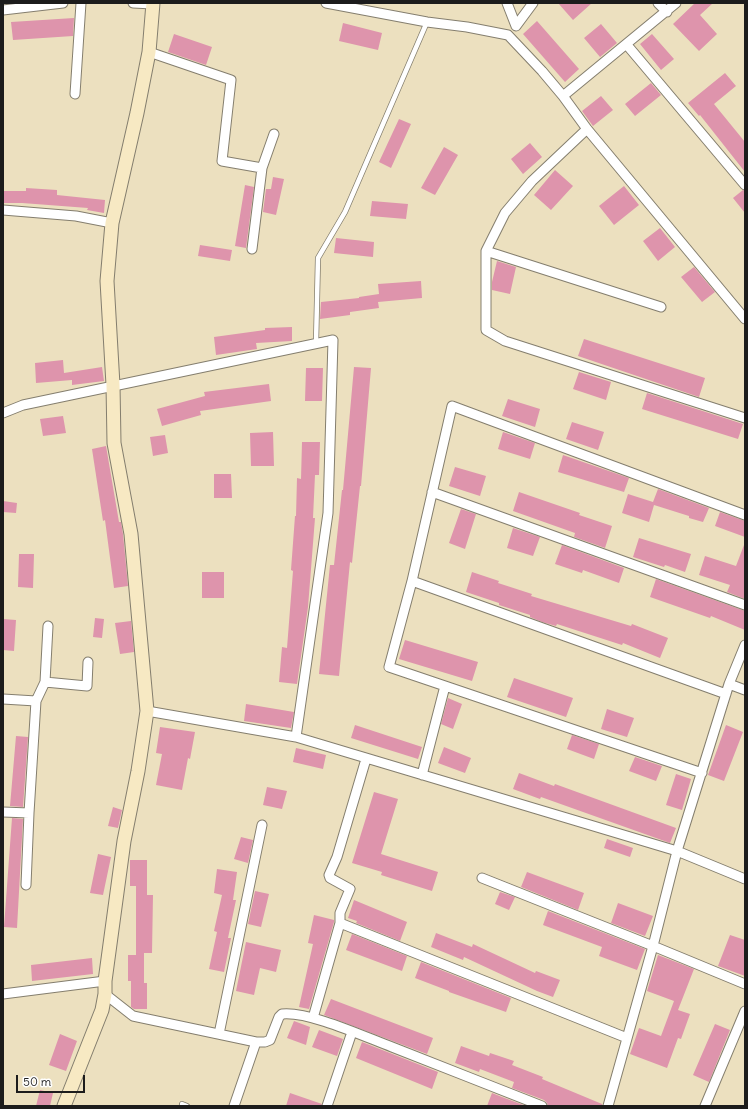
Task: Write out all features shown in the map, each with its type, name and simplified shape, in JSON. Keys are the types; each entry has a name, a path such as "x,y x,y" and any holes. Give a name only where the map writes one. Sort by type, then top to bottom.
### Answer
{"street":[{"path":"3,10 63,3"},
{"path":"74,94 81,3"},
{"path":"64,1106 102,1010 124,841 138,771 147,711 131,534 114,443 113,385 107,281 112,223 138,113 149,52 153,3 133,3"},
{"path":"326,3 427,22 467,27 508,35 563,96 587,129 745,319"},
{"path":"508,3 516,26"},
{"path":"508,35 533,3"},
{"path":"658,3 667,12"},
{"path":"563,96 627,45 676,3"},
{"path":"627,45 745,185"},
{"path":"149,52 231,80 222,161 262,168"},
{"path":"587,129 532,181 505,213 486,251 486,330 505,341 745,418"},
{"path":"252,248 262,168 274,134"},
{"path":"3,210 76,216 112,223"},
{"path":"486,251 661,307"},
{"path":"3,413 23,405 113,385 334,340 328,513 296,737"},
{"path":"702,773 389,667 412,581 452,406 745,515"},
{"path":"432,492 745,604"},
{"path":"412,581 726,694"},
{"path":"26,885 36,701 45,682 48,626"},
{"path":"608,1106 678,851 729,684 745,645"},
{"path":"45,682 87,686 88,662"},
{"path":"729,684 745,690"},
{"path":"422,775 445,686"},
{"path":"3,699 36,701"},
{"path":"147,711 296,737 678,851 745,879"},
{"path":"313,1018 340,923 340,913 350,888 330,878 329,875 337,857 366,759"},
{"path":"3,812 29,813"},
{"path":"219,1034 262,825"},
{"path":"482,878 745,984"},
{"path":"340,923 627,1038"},
{"path":"3,994 105,988 133,1016 256,1042 265,1042 270,1040 282,1014 313,1018 542,1106"},
{"path":"705,1106 745,1011"},
{"path":"326,1106 352,1032"},
{"path":"234,1106 256,1042"}],"lane":[{"path":"316,343 318,258 345,212 427,22"},
{"path":"182,1104 187,1106"}],"building":[{"path":"558,3 592,3 573,20"},
{"path":"695,3 713,3 700,15 717,34 699,51 673,24"},
{"path":"74,18 73,36 13,40 11,22"},
{"path":"537,21 579,69 565,82 523,34"},
{"path":"343,23 382,33 378,50 339,41"},
{"path":"601,24 617,43 600,57 584,38"},
{"path":"174,34 212,47 206,65 168,52"},
{"path":"652,34 674,59 661,70 640,44"},
{"path":"725,73 736,86 714,104 745,142 745,172 700,115 699,116 688,103"},
{"path":"651,83 661,95 635,116 625,104"},
{"path":"601,96 613,110 593,126 582,111"},
{"path":"399,119 411,124 391,168 379,162"},
{"path":"530,143 542,157 523,174 511,159"},
{"path":"444,147 458,155 435,195 421,188"},
{"path":"555,170 573,186 551,210 534,195"},
{"path":"273,177 284,179 276,215 263,212 266,189 271,189"},
{"path":"245,185 254,187 246,248 235,246"},
{"path":"624,186 639,205 614,225 599,206"},
{"path":"26,188 57,190 57,195 105,200 104,213 87,210 88,208 3,203 3,191 26,191"},
{"path":"743,190 745,191 745,213 733,198"},
{"path":"372,201 408,204 406,219 370,216"},
{"path":"660,228 675,247 658,261 643,241"},
{"path":"336,238 374,242 373,257 334,253"},
{"path":"200,245 232,250 230,261 198,256"},
{"path":"497,261 516,267 510,294 492,290 492,282"},
{"path":"694,267 715,292 702,302 681,277"},
{"path":"421,281 422,298 378,302 379,308 350,312 350,315 320,319 321,302 359,298 379,294 378,284"},
{"path":"292,327 292,341 256,343 257,349 216,355 214,337 265,330 265,328"},
{"path":"584,339 705,378 699,397 578,356"},
{"path":"63,360 64,373 102,367 104,381 72,385 72,380 36,383 35,363"},
{"path":"354,367 371,368 361,486 352,563 350,562 339,676 319,674 330,565 334,565 343,490"},
{"path":"306,368 323,368 322,401 305,401"},
{"path":"579,372 611,382 606,400 573,389"},
{"path":"269,384 271,401 200,411 201,415 162,426 157,409 205,396 204,392"},
{"path":"647,393 743,424 738,439 642,409"},
{"path":"508,399 540,409 535,427 502,416"},
{"path":"63,416 66,433 43,436 40,419"},
{"path":"572,422 604,432 598,450 566,439"},
{"path":"273,432 274,466 251,466 250,433"},
{"path":"503,432 535,443 530,459 498,449"},
{"path":"165,435 168,453 153,456 150,437"},
{"path":"302,442 320,442 319,475 315,475 313,518 315,518 308,607 297,684 279,682 282,647 287,648 293,571 291,570 296,516 297,478 301,479"},
{"path":"106,446 119,522 121,522 123,534 128,586 114,588 105,520 103,521 92,449"},
{"path":"563,455 629,478 624,492 558,472"},
{"path":"455,467 486,476 480,496 449,486"},
{"path":"214,474 231,474 232,498 214,498"},
{"path":"658,489 709,508 703,522 654,505 649,522 622,513 628,494 653,502"},
{"path":"519,492 580,513 579,515 612,526 605,548 574,537 575,533 513,511"},
{"path":"3,501 17,503 16,513 3,512"},
{"path":"461,509 476,514 465,549 449,543"},
{"path":"720,512 745,521 745,537 715,526"},
{"path":"513,528 540,537 533,556 507,548"},
{"path":"639,538 691,554 685,572 633,557"},
{"path":"562,545 624,568 619,583 583,570 582,573 555,564"},
{"path":"744,545 745,599 727,592 730,585 699,575 705,556 736,566"},
{"path":"19,554 34,554 33,588 18,587"},
{"path":"202,572 224,572 224,598 202,598"},
{"path":"472,572 499,581 498,583 532,594 531,596 631,626 632,624 668,638 660,658 623,643 622,645 557,624 556,626 542,622 530,617 530,615 466,592"},
{"path":"656,579 745,611 745,630 711,616 710,618 650,597"},
{"path":"95,618 104,619 102,638 93,637"},
{"path":"3,619 16,620 14,651 3,650"},
{"path":"131,621 134,652 120,654 115,623"},
{"path":"405,640 478,662 472,681 399,659"},
{"path":"514,678 573,698 566,717 507,697"},
{"path":"448,698 462,704 453,729 441,724"},
{"path":"246,704 294,712 291,728 244,721"},
{"path":"607,709 634,718 627,737 601,729"},
{"path":"355,725 422,747 418,759 351,738"},
{"path":"726,725 743,732 724,781 708,775"},
{"path":"160,727 195,732 182,790 156,785 162,754 156,753"},
{"path":"572,735 599,744 594,759 567,749"},
{"path":"16,736 28,737 23,807 10,806"},
{"path":"444,747 471,758 465,773 438,763"},
{"path":"296,748 326,755 323,769 293,762"},
{"path":"635,757 662,766 656,781 629,771"},
{"path":"519,773 554,786 555,784 676,828 670,843 541,797 540,799 513,789"},
{"path":"676,774 691,779 682,810 666,805"},
{"path":"267,787 287,791 282,809 263,805"},
{"path":"374,792 398,799 381,854 438,872 432,891 381,875 382,872 352,863"},
{"path":"113,807 122,810 118,828 108,826"},
{"path":"12,818 23,819 17,928 4,927"},
{"path":"241,837 253,840 248,863 234,859"},
{"path":"607,839 633,848 630,857 604,848"},
{"path":"98,854 111,857 103,895 90,893"},
{"path":"130,860 147,860 147,895 153,895 152,953 144,953 144,983 147,983 147,1009 134,1009 131,1007 131,981 128,981 128,955 136,955 136,886 130,886"},
{"path":"217,869 237,872 233,900 236,900 228,938 231,938 224,972 209,969 217,932 214,931 222,895 214,893"},
{"path":"527,872 584,893 578,910 521,887"},
{"path":"255,891 269,894 261,927 248,924"},
{"path":"500,892 515,897 509,910 495,904"},
{"path":"354,900 407,922 400,941 356,923 357,921 348,918"},
{"path":"618,903 653,916 645,936 611,923"},
{"path":"548,911 645,949 637,970 599,956 602,947 543,925"},
{"path":"314,915 334,920 334,922 309,1009 299,1007 313,944 308,943"},
{"path":"436,933 472,947 473,944 535,973 536,971 560,980 553,997 464,957 463,960 431,947"},
{"path":"352,934 407,956 402,971 346,950"},
{"path":"730,935 745,940 745,976 718,966"},
{"path":"246,942 281,950 276,972 260,968 254,995 236,991"},
{"path":"658,955 694,969 678,1010 690,1014 681,1039 678,1038 667,1068 630,1054 639,1028 661,1036 674,1001 647,991"},
{"path":"92,958 93,974 32,981 31,965"},
{"path":"421,962 511,998 506,1012 449,992 415,978"},
{"path":"331,999 433,1038 427,1054 324,1015"},
{"path":"294,1021 310,1027 306,1045 287,1038"},
{"path":"715,1024 730,1030 709,1082 693,1075"},
{"path":"319,1030 343,1039 337,1056 312,1047"},
{"path":"60,1034 77,1041 66,1071 49,1065"},
{"path":"362,1042 438,1072 432,1089 356,1058"},
{"path":"461,1046 489,1056 490,1053 514,1061 512,1065 543,1077 542,1079 602,1104 602,1106 548,1106 544,1100 512,1088 514,1082 480,1069 479,1072 455,1063"},
{"path":"40,1090 53,1093 50,1106 36,1106"},
{"path":"290,1093 322,1104 321,1106 286,1106"},
{"path":"492,1093 502,1097 526,1106 487,1106"}]}
